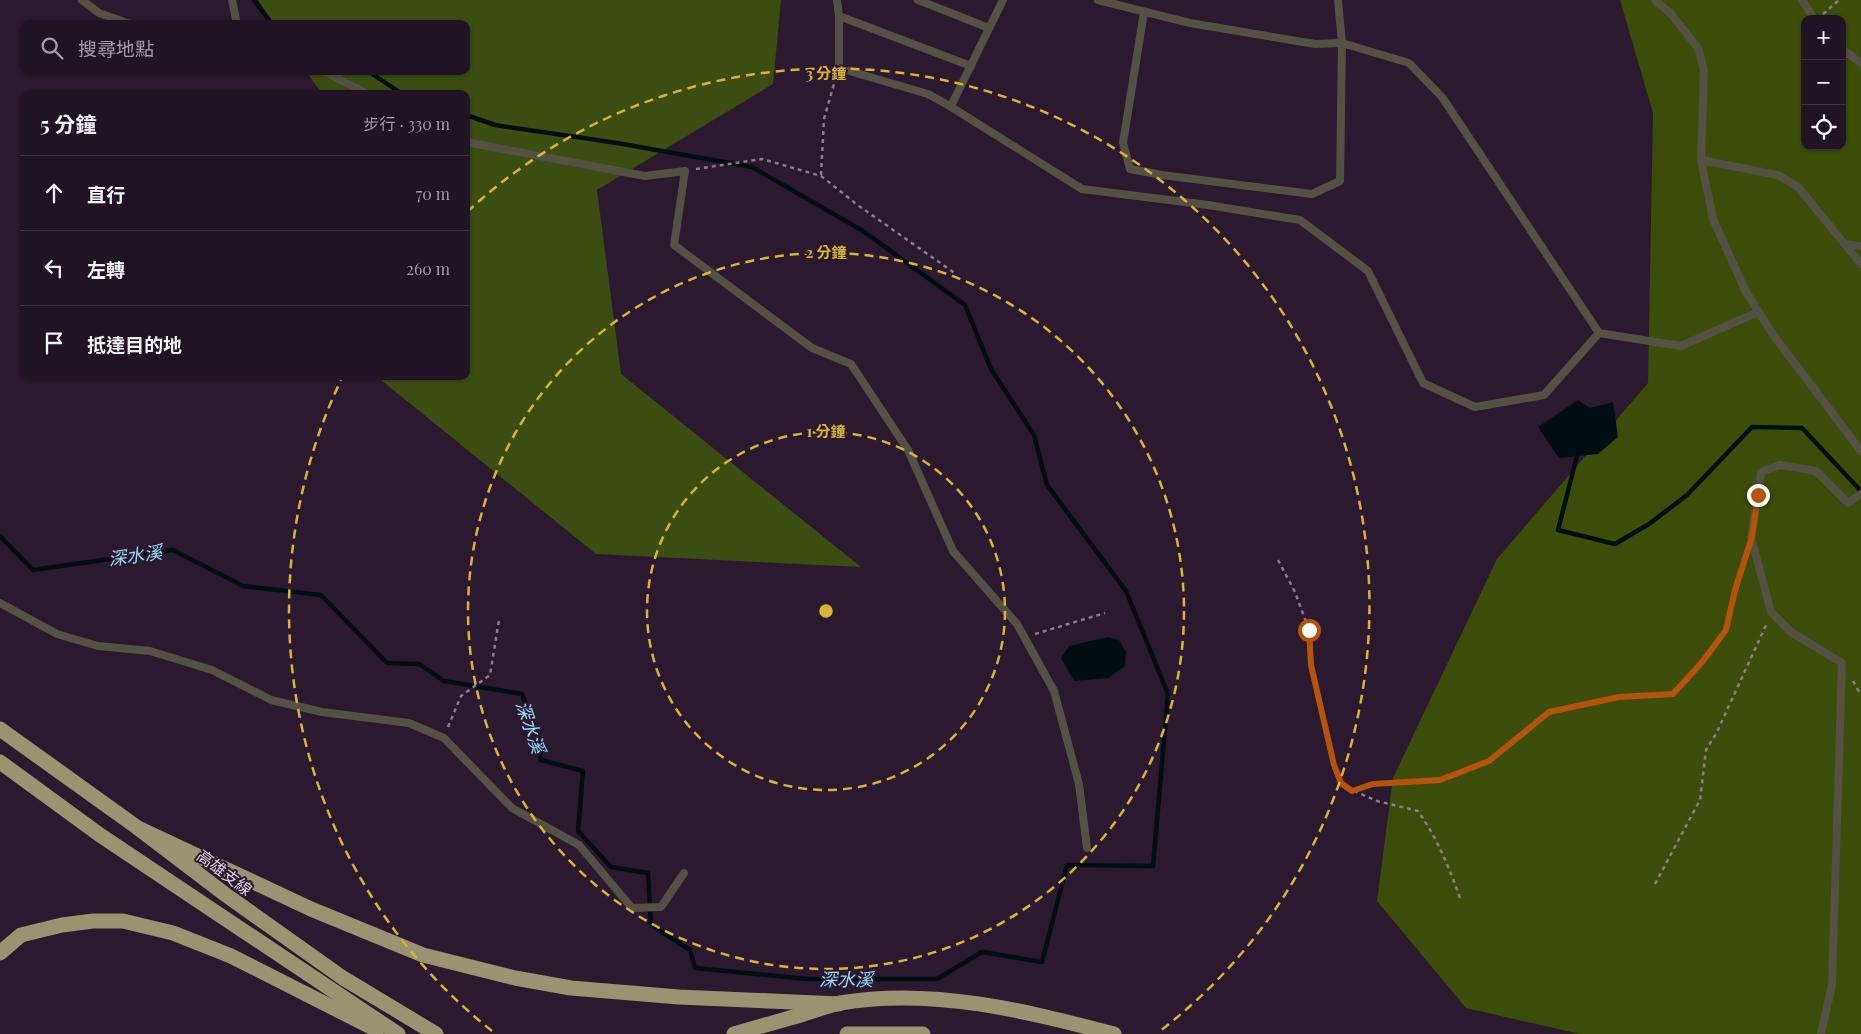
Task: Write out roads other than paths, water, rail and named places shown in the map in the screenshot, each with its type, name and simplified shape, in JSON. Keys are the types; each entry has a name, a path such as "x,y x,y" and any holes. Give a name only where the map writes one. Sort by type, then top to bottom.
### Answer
{"highway":[{"name":"高雄支線","path":"0,729 138,828 226,895 343,978 436,1034"},
{"path":"0,762 100,834 398,1034"},
{"path":"138,828 311,909 423,955 516,978 571,988 679,997 839,1004"},
{"path":"0,953 21,935 62,925 93,921 123,921 174,933 231,956 385,1034"},
{"path":"734,1034 839,1004 875,999 912,998 992,1006 1048,1017 1114,1034"},
{"path":"847,1034 922,1034"}],"lane":[{"path":"82,0 99,13 119,20"},
{"path":"232,0 236,20"},
{"path":"837,0 839,16 839,68 928,94 1082,189 1300,220 1368,271 1423,382 1475,407 1544,395 1599,333"},
{"path":"918,0 989,28"},
{"path":"950,106 1003,0"},
{"path":"1098,0 1190,22 1315,44 1342,43 1409,63 1442,97 1599,333 1681,346 1758,312"},
{"path":"1144,12 1123,143 1130,169 1162,175 1312,194 1340,180 1342,43 1338,0"},
{"path":"1655,0 1671,14 1698,48 1704,70 1701,160 1713,219 1746,292 1774,336 1861,451"},
{"path":"1802,0 1812,15"},
{"path":"839,16 970,66"},
{"path":"1846,52 1861,63"},
{"path":"331,75 360,90"},
{"path":"470,143 644,176 685,171 674,245 812,348 851,364 908,450 953,551 1017,624 1054,691 1079,784 1087,848"},
{"path":"1701,160 1778,175 1798,187 1861,264"},
{"path":"1844,244 1861,246"},
{"path":"1821,1034 1832,985 1842,663 1792,632 1771,612 1752,537 1761,472 1780,464 1816,470 1848,503 1861,494"},
{"path":"0,603 57,634 98,646 150,650 212,670 272,700 322,712 409,723 444,738 512,808 579,845 632,908 661,907 684,873"}],"waterway":[{"path":"254,0 269,20"},
{"path":"374,75 396,90"},
{"name":"深水溪","path":"0,536 33,570 173,550 243,586 321,595 387,663 419,664 444,681 522,694 538,738 541,760 583,771 578,831 611,867 648,873 651,925 690,950 695,968 807,979 937,979 982,952 1042,962 1067,865 1153,866 1168,694 1126,591 1047,485 1034,435 991,369 965,305 863,231 752,167 617,143 495,125 470,116"},
{"path":"1577,456 1558,530 1615,544 1649,524 1687,495 1752,427 1802,428 1861,491"}]}
